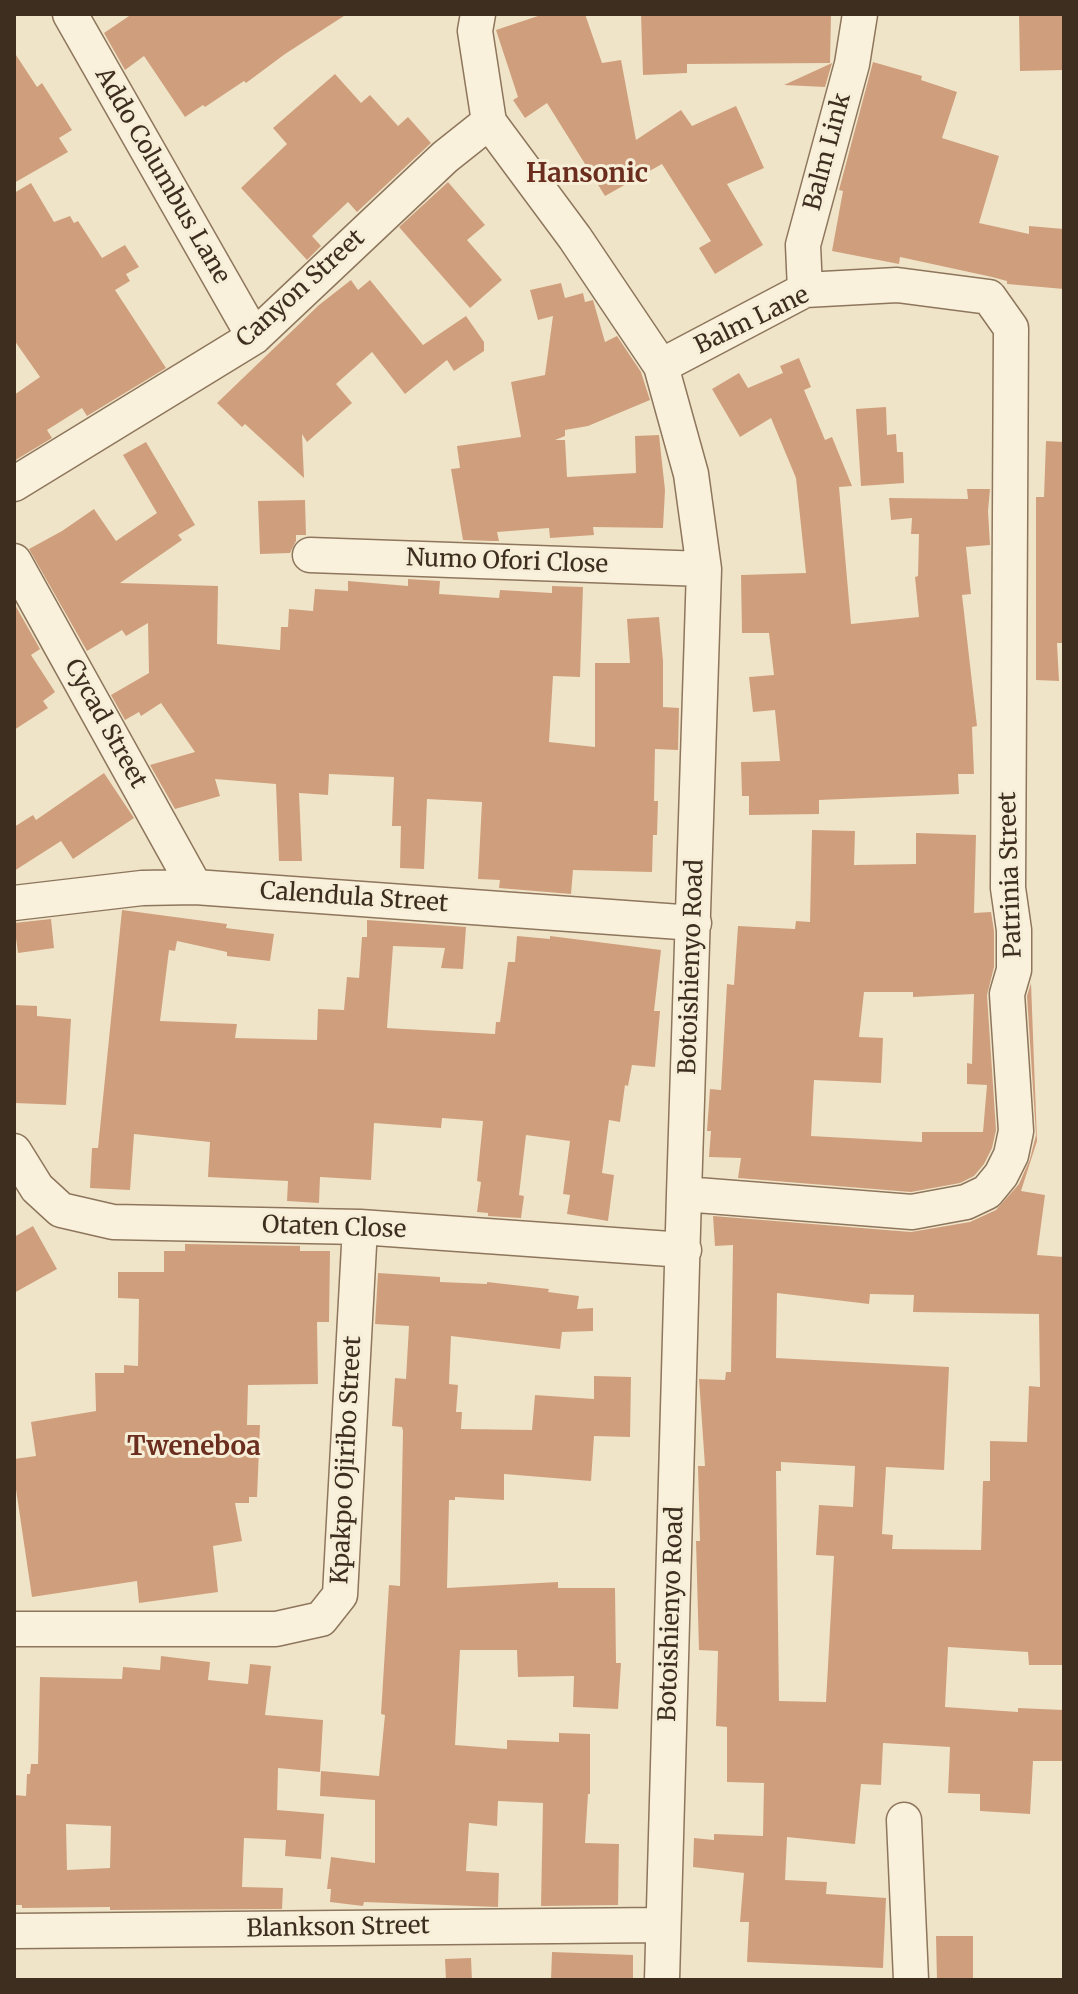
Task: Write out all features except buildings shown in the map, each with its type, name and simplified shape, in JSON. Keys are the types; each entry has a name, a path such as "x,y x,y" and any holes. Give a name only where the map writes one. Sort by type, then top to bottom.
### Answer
{"street":[{"name":"Addo Columbus Lane","path":"70,14 254,337"},
{"name":"Botoishienyo Road","path":"478,14 475,31 489,122 575,238 661,366 691,474 704,569 662,1980"},
{"name":"Balm Link","path":"805,290 803,245 852,64 860,14"},
{"name":"Canyon Street","path":"14,484 254,337 445,157 489,122"},
{"name":"Balm Lane","path":"661,366 805,290 897,285 989,297"},
{"name":"Patrinia Street","path":"684,1194 912,1212 966,1202 987,1192 1001,1175 1011,1155 1016,1131 1007,994 1014,970 1014,930 1008,888 1011,328 989,297"},
{"name":"Numo Ofori Close","path":"310,555 704,569"},
{"name":"Cycad Street","path":"14,561 195,887"},
{"name":"Calendula Street","path":"14,903 115,891 195,887 694,923"},
{"name":"Otaten Close","path":"14,1151 37,1188 61,1210 113,1222 360,1227 684,1250"},
{"name":"Kpakpo Ojiribo Street","path":"14,1629 276,1629 321,1619 340,1595 360,1227"},
{"path":"904,1820 911,1980"},
{"name":"Blankson Street","path":"14,1931 662,1925"}],"district":[{"name":"Hansonic","path":"587,175"},
{"name":"Tweneboa","path":"194,1448"}]}
